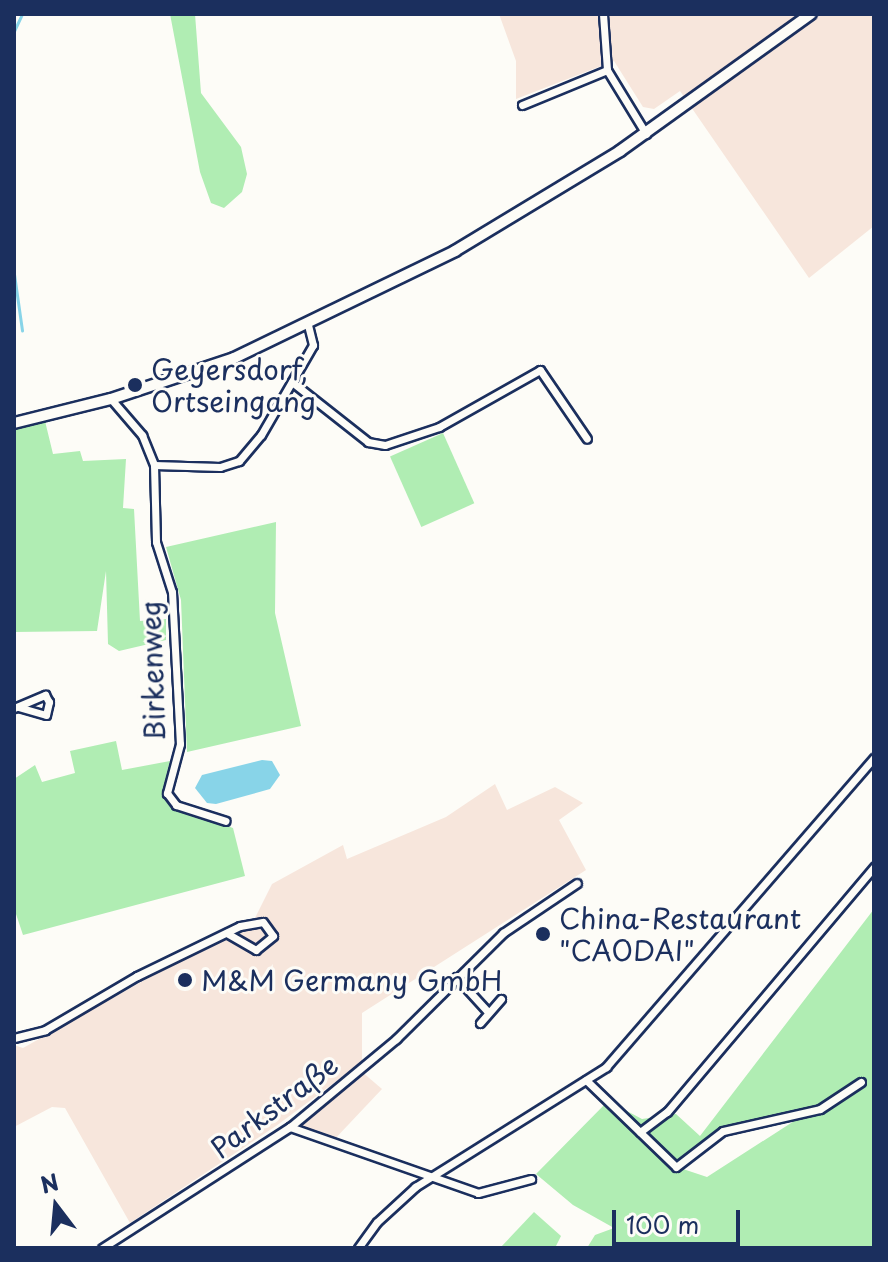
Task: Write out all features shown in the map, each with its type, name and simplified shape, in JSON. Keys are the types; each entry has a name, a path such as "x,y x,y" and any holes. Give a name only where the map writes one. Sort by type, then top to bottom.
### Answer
{"main road":[{"path":"14,423 111,399 234,358 308,325 501,226 646,134 811,14"}],"street":[{"path":"603,14 607,70 646,134"},
{"path":"522,105 607,70"},
{"path":"154,465 220,467 239,461 313,345 308,325"},
{"path":"292,382 368,442 385,445 439,427 540,370 587,439"},
{"name":"Birkenweg","path":"111,399 142,435 154,465 156,542 172,592 180,744 167,793 176,805 226,821"},
{"path":"358,1248 388,1210 586,1080 622,1050 874,758"},
{"path":"640,1132 667,1112 874,867"},
{"name":"Parkstraße","path":"102,1248 290,1127 396,1039 503,933 577,883"},
{"path":"14,1038 45,1030 137,976 226,933 258,921 271,928 273,936 256,950 226,933"},
{"path":"456,977 488,1012"},
{"path":"480,1023 501,999"},
{"path":"586,1080 676,1167 723,1131 820,1109 861,1082"},
{"path":"290,1127 430,1180 478,1193 531,1179"}],"shaded area":[{"path":"499,14 874,14 874,226 809,278 680,91 654,109 643,107 614,61 516,99 516,61"},
{"path":"495,784 507,810 555,787 583,803 559,820 586,870 362,1013 362,1062 276,1126 130,1223 65,1108 52,1107 14,1127 14,1045 23,1048 193,953 250,928 272,884 343,845 347,859 446,817"},
{"path":"361,1071 382,1089 332,1142 295,1128"}],"green space":[{"path":"170,14 195,14 201,93 241,147 247,174 242,192 224,208 211,203 200,172"},
{"path":"45,421 53,454 80,451 83,461 126,459 123,508 134,509 140,621 166,619 166,640 119,651 108,644 106,571 97,631 14,632 14,426"},
{"path":"443,433 474,503 421,527 390,457"},
{"path":"276,522 275,613 301,726 187,752 181,600 166,547"},
{"path":"116,741 122,770 170,761 164,785 167,799 175,807 233,828 245,876 23,935 14,908 14,779 35,765 42,782 75,773 70,751"},
{"path":"874,909 874,1248 587,1248 595,1235 614,1228 573,1205 536,1174 608,1101 642,1119 676,1114 700,1136","holes":["805,1114 707,1177 677,1167 723,1131"]},
{"path":"534,1212 561,1236 555,1248 500,1248"}],"water":[{"path":"262,760 272,761 280,775 270,789 216,804 207,803 195,788 202,775"}],"waterway":[{"path":"14,31 22,14"},
{"path":"14,274 22,330"}],"place":[{"name":"Geyersdorf, Ortseingang","path":"135,385"},
{"name":"China-Restaurant \"CAODAI\"","path":"543,934"},
{"name":"M&M Germany GmbH","path":"185,980"}]}
